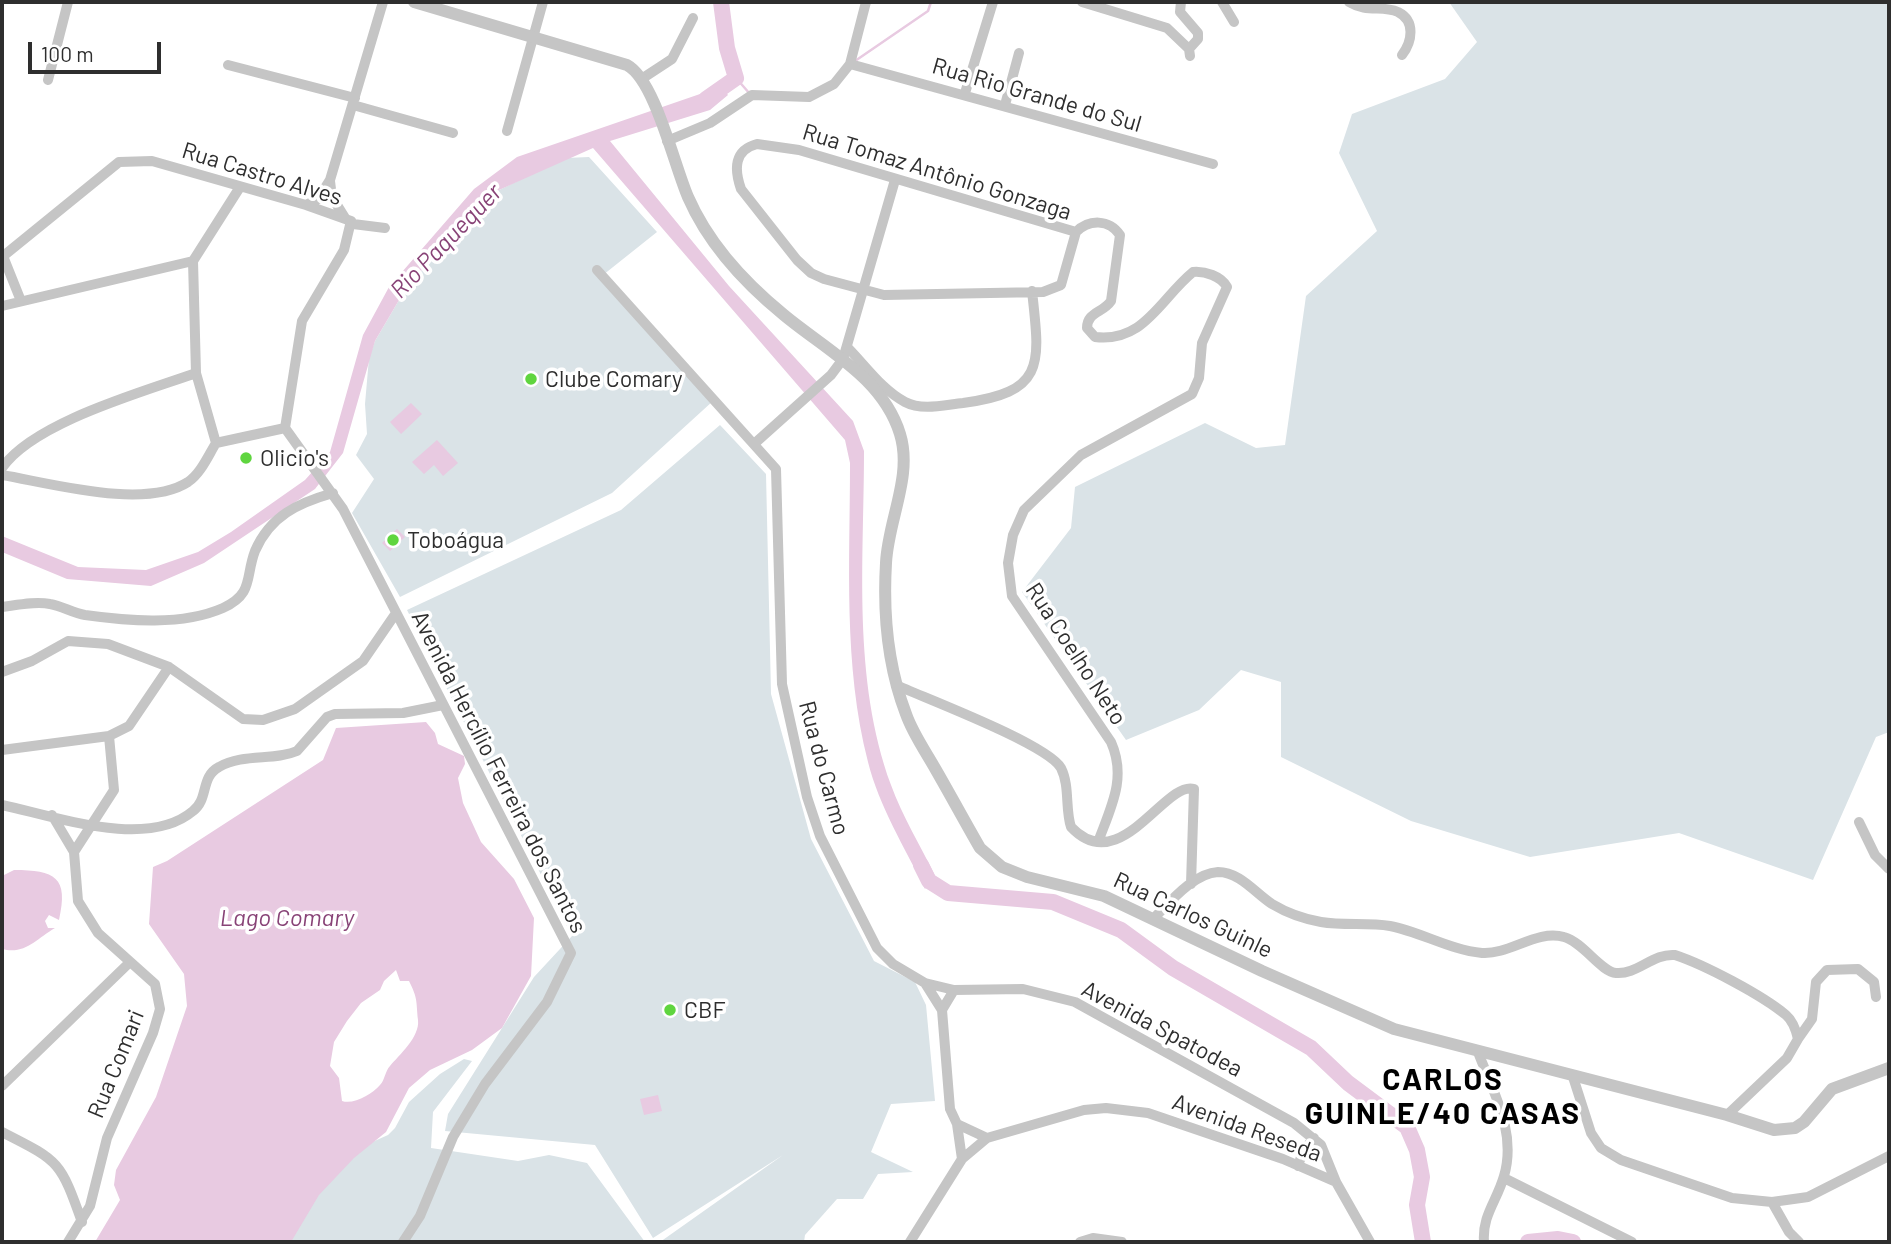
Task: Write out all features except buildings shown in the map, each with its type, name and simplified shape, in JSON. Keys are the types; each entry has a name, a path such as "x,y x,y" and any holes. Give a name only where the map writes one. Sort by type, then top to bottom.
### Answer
{"street":[{"path":"48,80 68,2"},
{"path":"306,205 318,199 330,180 383,2"},
{"path":"414,2 627,65 643,78 672,59 693,18"},
{"path":"507,131 542,2"},
{"path":"665,135 710,123 752,96 797,98 823,92 843,77 850,64 866,2"},
{"path":"965,93 993,2"},
{"path":"1082,2 1167,28 1189,52 1198,39 1198,33 1180,12 1181,2"},
{"path":"1222,2 1234,22"},
{"path":"1349,2 1371,10 1398,12 1407,19 1411,38 1402,55"},
{"path":"1005,105 1019,53"},
{"name":"Rua Rio Grande do Sul","path":"850,64 965,93 1213,164"},
{"path":"228,65 453,133"},
{"name":"Rua Carlos Guinle","path":"643,78 694,211 720,250 781,313 845,353 876,391 896,423 904,448 905,466 886,562 887,636 896,685 906,716 921,744 976,842 992,862 1027,877 1104,895 1262,971 1394,1029 1727,1115 1774,1130 1794,1128 1804,1122 1832,1089 1889,1068"},
{"name":"Rua Tomaz Antônio Gonzaga","path":"769,144 1076,232 1061,285 1051,291 884,295 824,279 797,260 741,188 737,175 739,156 746,147 769,144"},
{"name":"Rua Castro Alves","path":"2,256 106,171 127,160 152,160 306,205 349,221 344,250 302,321 285,428"},
{"path":"330,180 332,197 349,221 385,228"},
{"path":"754,444 822,383 845,353 895,180"},
{"path":"216,443 196,373 193,261 240,187"},
{"name":"Rua Coelho Neto","path":"1076,232 1095,222 1109,225 1120,235 1111,301 1089,317 1087,323 1087,328 1095,337 1114,338 1137,330 1193,272 1216,277 1224,281 1227,287 1202,343 1199,377 1192,394 1081,455 1024,510 1013,535 1008,563 1012,596 1111,742 1118,759 1119,785 1098,842"},
{"path":"2,256 21,301"},
{"path":"2,306 193,261"},
{"name":"Rua do Carmo","path":"597,270 715,402 772,461 778,480 782,684 815,824 877,948 893,964 926,983 942,1010 950,1109 957,1124 962,1159"},
{"path":"845,353 907,403 927,407 999,396 1021,386 1035,365 1037,344 1032,291"},
{"path":"2,468 12,453 44,432 196,373"},
{"path":"2,475 94,490 152,494 187,483 197,474 216,443 285,428"},
{"name":"Avenida Hercílio Ferreira dos Santos","path":"285,428 333,493 571,953 547,1002 485,1084 453,1137 420,1216 404,1242"},
{"path":"2,607 47,603 83,614 163,620 221,608 240,597 248,587 254,554 277,519 299,503 333,493"},
{"path":"2,672 74,641 108,645 169,667 243,719 276,718 295,709 363,662 396,613"},
{"path":"2,750 109,736 129,726 169,667"},
{"path":"896,685 1008,734 1055,762 1065,783 1071,827 1084,837 1098,842 1109,841 1138,828 1182,791 1191,788 1196,795 1191,884"},
{"path":"2,804 52,815 89,827 148,829 177,821 199,804 207,776 215,769 248,758 297,751 327,717 335,714 402,713 443,705"},
{"path":"52,815 74,852 114,790 109,736"},
{"path":"1859,822 1875,855 1889,869"},
{"name":"Rua Comari","path":"68,1242 82,1222 94,1195 107,1138 158,1018 159,995 155,984 97,933 81,909 75,880 74,852"},
{"path":"1154,918 1191,884 1212,873 1231,875 1270,903 1300,917 1324,923 1393,927 1464,950 1485,953 1547,936 1564,937 1578,944 1608,971 1616,974 1661,956 1675,955 1706,968 1787,1016 1798,1039"},
{"path":"2,1086 129,963"},
{"path":"1727,1115 1787,1058 1812,1020 1816,982 1827,970 1858,969 1874,982 1876,996"},
{"name":"Avenida Spatodea","path":"926,983 954,990 1023,989 1075,1002 1294,1123 1321,1145 1336,1182"},
{"path":"942,1010 954,990"},
{"path":"1478,1052 1506,1121 1508,1153 1504,1178 1485,1218 1484,1242"},
{"path":"1573,1077 1591,1133 1608,1153 1692,1186 1732,1198 1772,1202 1808,1197 1889,1156"},
{"name":"Avenida Reseda","path":"910,1242 962,1159 987,1138 1084,1110 1123,1108 1148,1112 1336,1182 1370,1242"},
{"path":"957,1124 987,1138"},
{"path":"2,1132 38,1149 53,1160 66,1181 82,1222"},
{"path":"1298,1166 1303,1151 1314,1138"},
{"path":"1504,1178 1632,1242"},
{"path":"1772,1202 1798,1242"},
{"path":"1080,1242 1093,1238 1122,1242"}],"shaded area":[{"path":"1449,2 1889,2 1889,732 1876,737 1813,880 1679,833 1530,857 1411,821 1281,757 1281,682 1241,670 1199,710 1126,740 1022,592 1071,528 1075,487 1205,423 1256,448 1285,445 1306,296 1377,231 1339,153 1352,114 1445,79 1477,42"},
{"name":"Clube Comary","path":"589,157 657,232 603,275 713,401 612,493 400,597 352,513 374,479 356,455 367,434 365,404 369,358 375,341 402,295 440,247 499,190 566,158"},
{"path":"720,425 766,474 771,694 811,839 874,961 915,982 926,1005 935,1101 891,1104 871,1152 913,1172 878,1174 863,1199 837,1199 805,1235 804,1242 660,1242 783,1155 653,1238 595,1145 445,1131 448,1114 534,977 572,936 407,610 621,510"},
{"path":"464,1059 472,1061 433,1112 431,1148 518,1161 549,1155 587,1163 645,1242 286,1242 319,1186 352,1151 388,1135 395,1128 409,1102 440,1074"}],"water":[{"path":"719,83 728,95 710,110 610,141 729,286 853,421 864,451 863,620 870,703 895,797 935,876 925,889 879,795 860,725 851,651 850,463 845,440 593,148 499,190 440,247 402,295 375,341 343,453 315,489 204,563 151,586 67,579 2,552 2,536 78,567 146,570 198,552 231,532 305,480 330,452 363,335 389,287 474,189 517,157 700,94"},
{"path":"411,403 422,414 401,434 390,422"},
{"path":"437,440 458,463 443,476 434,465 424,474 412,462"},
{"name":"Toboágua","path":"397,529 405,537 390,551 382,543"},
{"name":"Lago Comary","path":"426,722 435,733 438,744 464,756 465,764 458,778 463,803 481,842 514,879 534,918 531,976 502,1028 472,1050 430,1070 409,1088 386,1132 354,1158 319,1195 291,1242 95,1242 120,1200 114,1185 116,1170 156,1097 187,1006 184,974 149,924 153,867 167,861 323,760 336,728","holes":["396,970 400,981 409,981 415,996 418,1020 416,1033 388,1068 377,1088 357,1100 342,1101 339,1078 330,1066 334,1042 361,1003 380,990 384,981"]},
{"path":"14,870 40,872 56,879 62,894 62,906 59,920 49,915 45,921 48,928 55,928 24,948 10,950 2,949 2,876"},
{"path":"658,1095 662,1111 644,1115 640,1099"}],"waterway":[{"name":"Rio Paquequer","path":"706,99 736,78 727,48 721,2"},
{"path":"855,61 928,11 931,2"},
{"path":"736,78 750,94"},
{"path":"921,865 929,881 948,893 1053,902 1121,930 1173,968 1311,1048 1348,1083 1407,1127 1417,1150 1422,1177 1417,1205 1423,1242"},
{"path":"1528,1242 1558,1239 1573,1242"}],"place":[{"name":"Clube Comary","path":"531,379"},
{"name":"Olicio's","path":"246,458"},
{"name":"Toboágua","path":"393,540"},
{"name":"CBF","path":"670,1010"}],"district":[{"name":"CARLOS GUINLE/40 CASAS","path":"1443,1097"}]}
